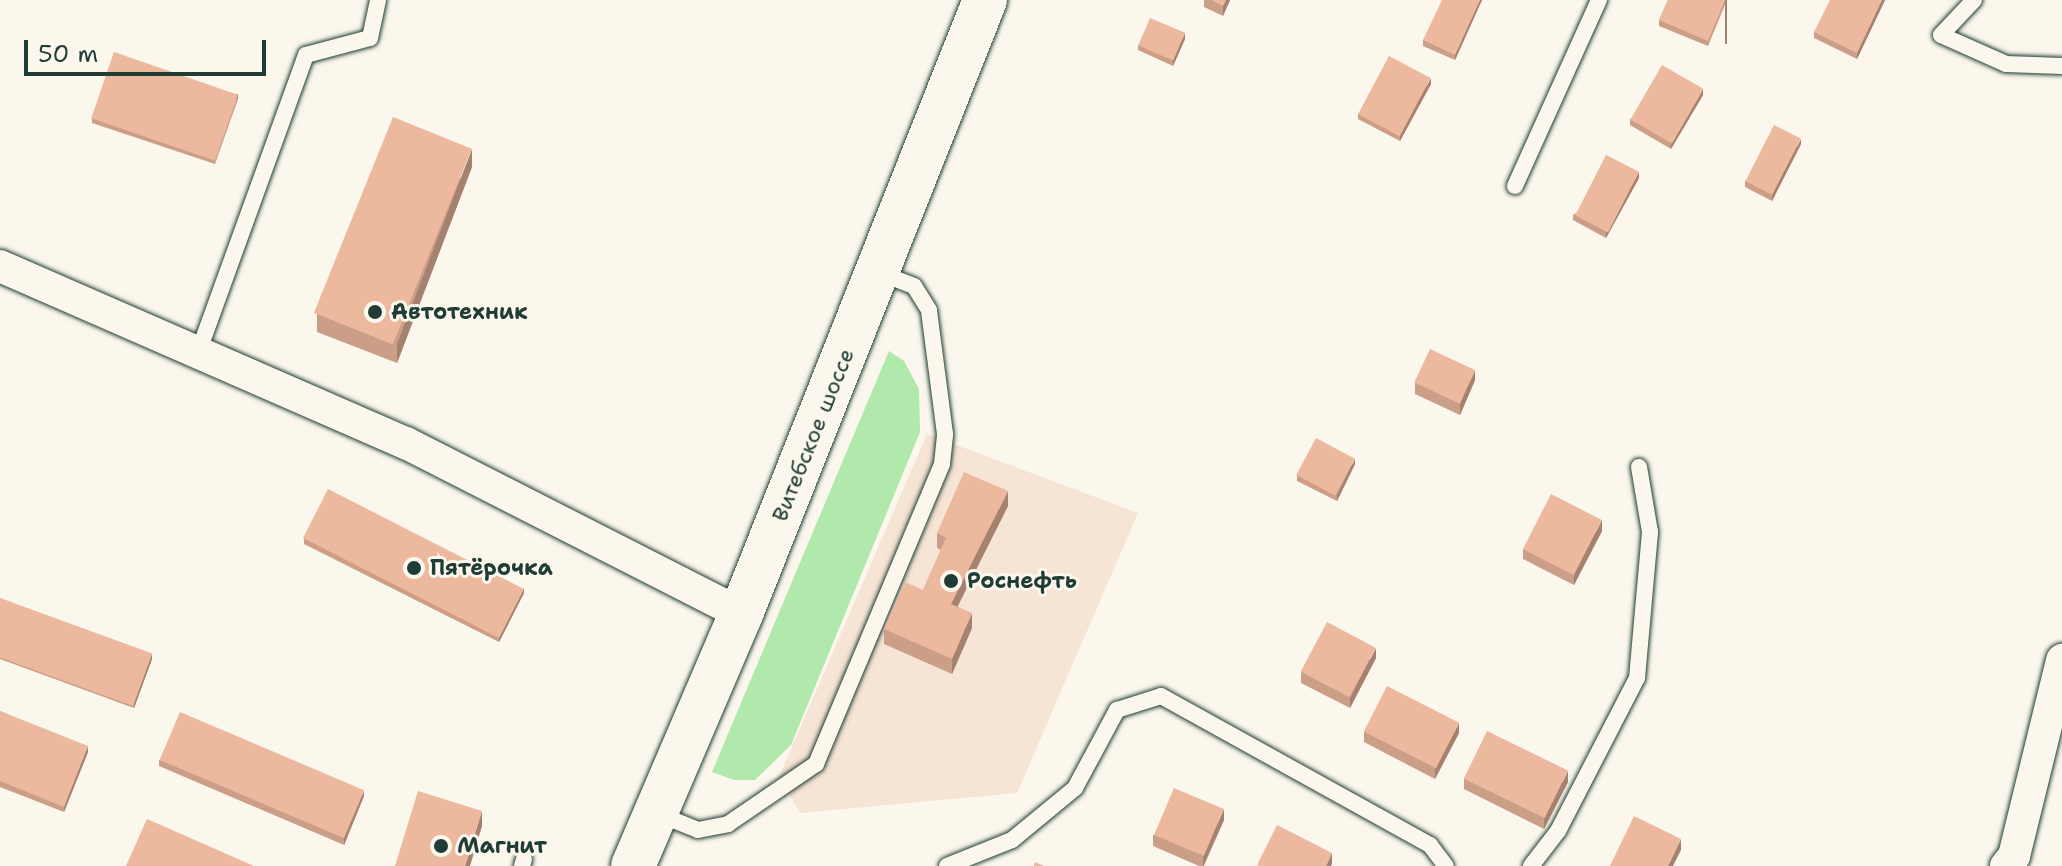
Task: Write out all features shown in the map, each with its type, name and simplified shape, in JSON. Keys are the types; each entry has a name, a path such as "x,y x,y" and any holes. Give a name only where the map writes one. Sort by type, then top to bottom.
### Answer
{"main road":[{"name":"Витебское шоссе","path":"633,866 741,614 985,0"}],"street":[{"path":"0,266 197,356 406,443 741,614"},
{"path":"2006,866 2014,856 2062,660"}],"lane":[{"path":"197,356 306,55 370,38 378,0"},
{"path":"966,45 973,0"},
{"path":"1515,186 1599,0"},
{"path":"1974,0 1941,35 2006,64 2062,66"},
{"path":"655,812 698,830 728,824 816,764 942,464 945,434 929,310 914,286 878,272"},
{"path":"1531,866 1558,831 1637,678 1650,532 1639,467"},
{"path":"947,866 1012,840 1075,788 1117,710 1161,696 1430,845 1446,866"}],"shaded area":[{"path":"927,434 1138,513 1017,793 800,813 779,777"}],"green space":[{"path":"889,351 904,361 919,389 920,432 791,745 755,780 734,780 712,772"}],"building":[{"path":"1211,0 1226,0 1223,6"},
{"path":"1442,0 1480,0 1455,55 1423,40"},
{"path":"1668,0 1725,0 1708,41 1659,20"},
{"path":"1830,0 1882,0 1857,53 1814,32"},
{"path":"1150,18 1185,33 1173,60 1138,46"},
{"path":"114,52 238,95 215,161 91,118"},
{"path":"1389,56 1430,78 1400,136 1358,114"},
{"path":"1662,65 1704,89 1672,144 1630,120"},
{"path":"393,117 472,149 393,344 314,313"},
{"path":"1774,125 1801,139 1772,195 1745,181"},
{"path":"1606,155 1639,172 1608,232 1575,216"},
{"path":"1430,349 1475,370 1460,404 1414,383"},
{"path":"1316,438 1355,459 1335,496 1296,475"},
{"name":"Роснефть","path":"964,472 1008,491 951,604 972,613 952,659 884,629 905,582 923,590 946,538 937,533"},
{"name":"Пятёрочка","path":"328,489 524,589 499,638 303,538"},
{"path":"1551,494 1602,520 1574,575 1523,549"},
{"path":"0,598 152,653 133,706 0,658"},
{"path":"1327,622 1376,648 1349,697 1301,671"},
{"path":"1387,686 1459,723 1436,768 1364,731"},
{"path":"0,711 88,746 64,807 0,781"},
{"path":"180,712 364,790 344,838 160,760"},
{"path":"1487,731 1568,770 1545,818 1464,779"},
{"path":"1174,788 1224,809 1204,856 1154,835"},
{"name":"Магнит","path":"418,791 482,811 465,866 395,866"},
{"path":"1634,816 1681,839 1668,866 1610,866"},
{"path":"147,819 254,866 126,866"},
{"path":"1277,825 1332,853 1326,866 1257,865"}],"place":[{"name":"Автотехник","path":"375,312"},
{"name":"Пятёрочка","path":"414,568"},
{"name":"Роснефть","path":"951,581"},
{"name":"Магнит","path":"441,846"}]}
